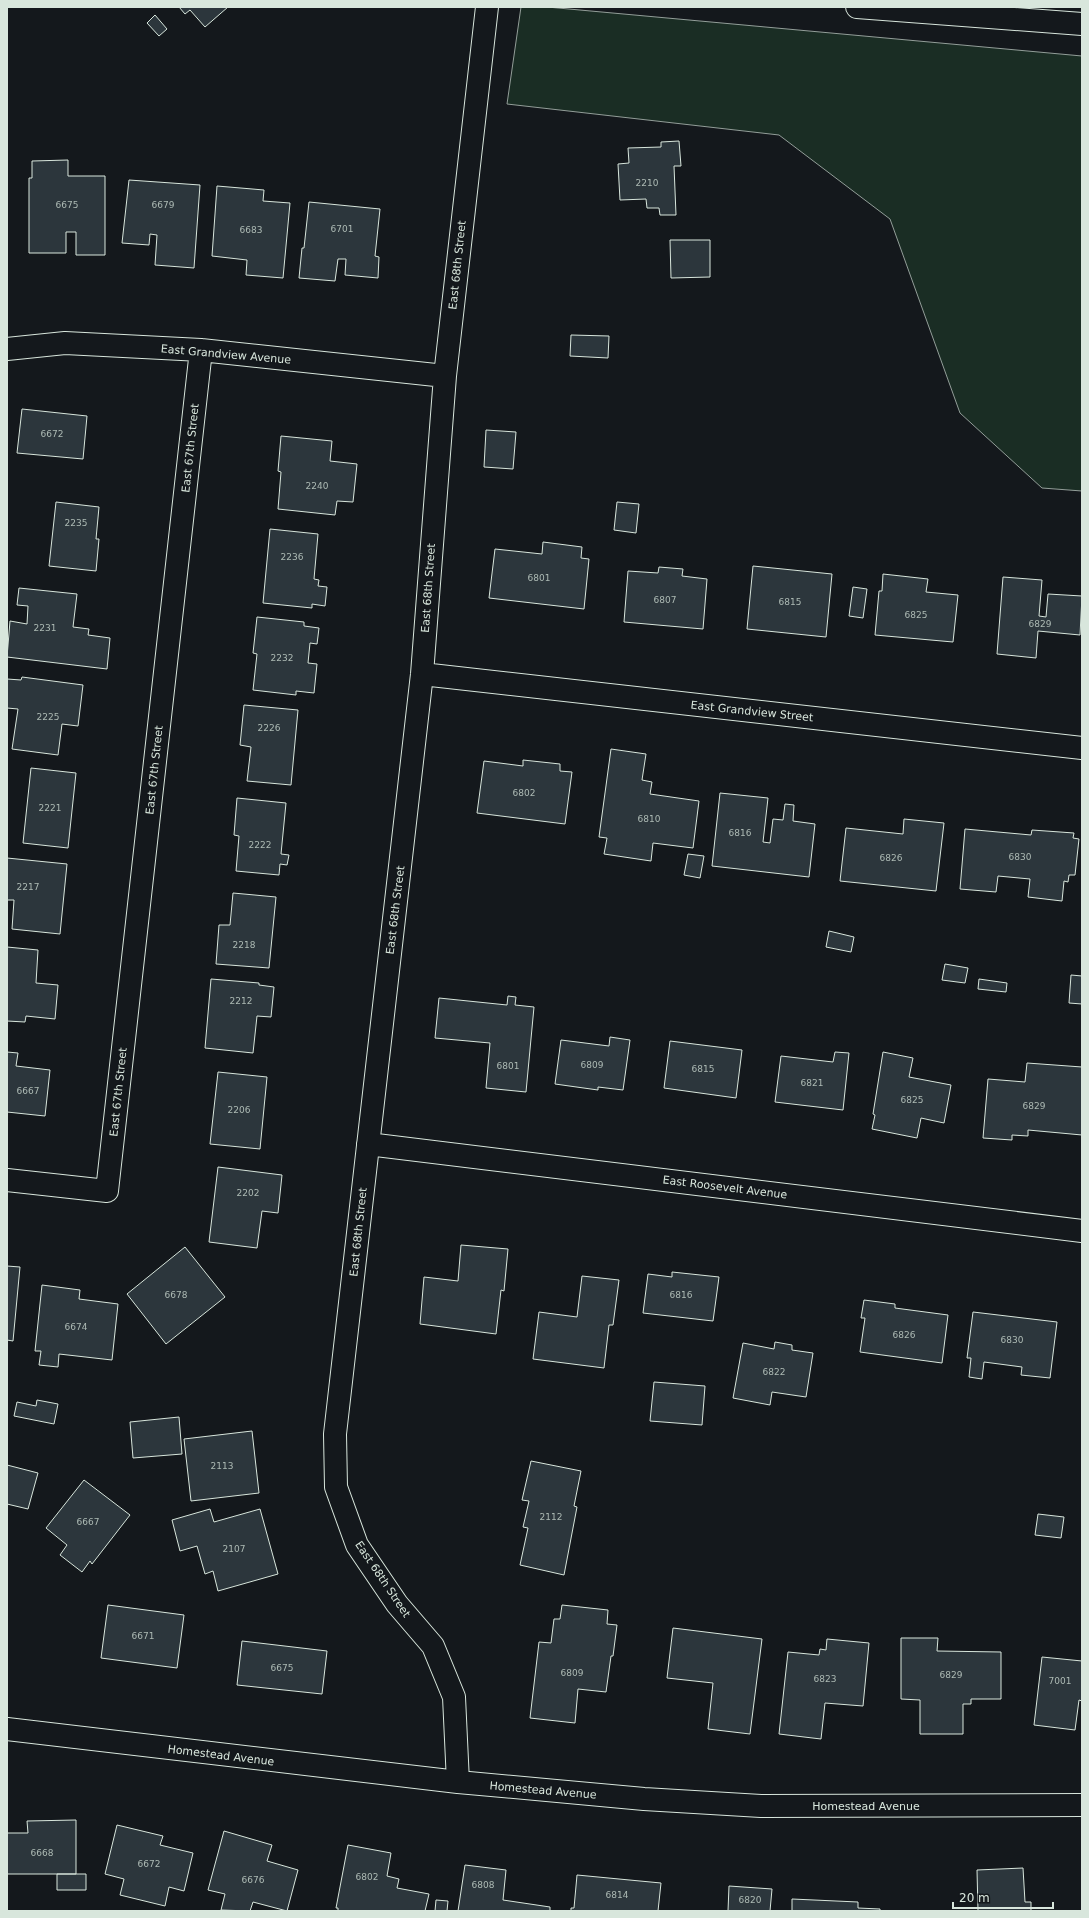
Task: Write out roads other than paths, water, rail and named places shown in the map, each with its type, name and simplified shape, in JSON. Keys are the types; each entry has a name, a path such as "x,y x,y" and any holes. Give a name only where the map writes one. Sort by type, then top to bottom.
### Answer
{"street":[{"name":"East 68th Street","path":"458,1782 454,1697 433,1646 397,1604 357,1545 336,1487 335,1434 422,674 445,376 486,7"},
{"path":"857,7 1082,24"},
{"name":"East Grandview Avenue","path":"7,349 64,343 201,350 445,376"},
{"name":"East 67th Street","path":"7,1180 107,1191 201,350"},
{"name":"East Grandview Street","path":"422,674 1082,748"},
{"name":"East Roosevelt Avenue","path":"368,1144 1082,1231"},
{"name":"Homestead Avenue","path":"7,1729 458,1782 644,1799 761,1806 1082,1805"}]}
